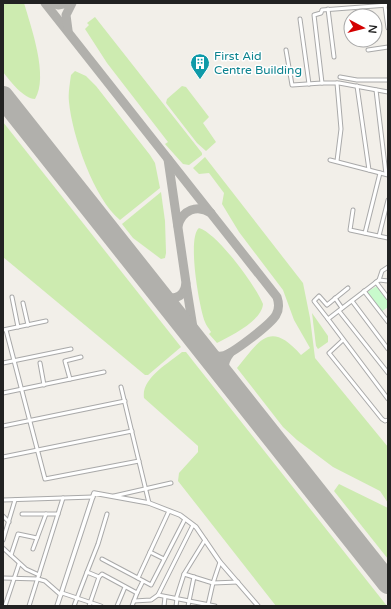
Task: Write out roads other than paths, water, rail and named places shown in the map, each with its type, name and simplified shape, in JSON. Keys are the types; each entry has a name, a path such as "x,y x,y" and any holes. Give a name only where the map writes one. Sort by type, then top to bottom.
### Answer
{"street":[{"path":"330,3 329,9 334,57"},
{"path":"345,3 345,8 385,5 388,28"},
{"path":"322,83 314,15 321,13 320,10 343,8"},
{"path":"300,19 309,84"},
{"path":"368,50 388,47"},
{"path":"286,50 292,85 337,83 388,92"},
{"path":"340,77 357,80 388,80"},
{"path":"337,83 341,129 337,161"},
{"path":"357,86 370,170"},
{"path":"330,160 387,175 376,90"},
{"path":"365,233 380,173"},
{"path":"379,236 388,200"},
{"path":"353,210 349,229 388,238"},
{"path":"328,319 377,281 382,271 388,267"},
{"path":"377,281 388,281"},
{"path":"377,281 388,298"},
{"path":"348,288 326,305 319,296 314,301 388,399"},
{"path":"364,291 388,322"},
{"path":"12,297 18,327"},
{"path":"335,298 341,310 388,373"},
{"path":"352,301 388,349"},
{"path":"24,303 28,325"},
{"path":"46,321 5,330 46,480 139,461"},
{"path":"343,340 329,353 382,419 385,421 388,420"},
{"path":"3,363 71,349"},
{"path":"70,379 65,361 81,357"},
{"path":"40,363 44,385"},
{"path":"3,393 104,372"},
{"path":"122,387 149,503"},
{"path":"3,426 125,401"},
{"path":"3,457 132,431"},
{"path":"113,496 171,483"},
{"path":"57,606 94,493 149,503 170,511 185,519 193,525 220,562 258,606"},
{"path":"3,500 93,497"},
{"path":"29,606 63,498"},
{"path":"3,540 15,500"},
{"path":"138,578 170,511"},
{"path":"22,514 58,514"},
{"path":"33,548 46,514"},
{"path":"74,606 98,544 107,514"},
{"path":"3,516 9,522"},
{"path":"102,559 151,585 185,519"},
{"path":"134,601 151,600 158,596 193,525"},
{"path":"10,555 18,534 37,538"},
{"path":"176,606 176,599 184,574 205,540"},
{"path":"4,551 19,564 46,581 62,594 77,598 89,604 101,606"},
{"path":"150,552 164,559"},
{"path":"209,605 212,583 220,562"},
{"path":"5,606 19,564"},
{"path":"86,572 99,577"},
{"path":"89,604 99,577 102,574 137,593"},
{"path":"184,574 212,583 238,582"},
{"path":"3,578 38,577"},
{"path":"188,606 194,577"},
{"path":"132,606 143,581"},
{"path":"117,606 125,587"},
{"path":"158,596 197,604 216,606"},
{"path":"164,606 165,597"}],"place":[{"name":"First Aid Centre Building","path":"200,80"}]}
